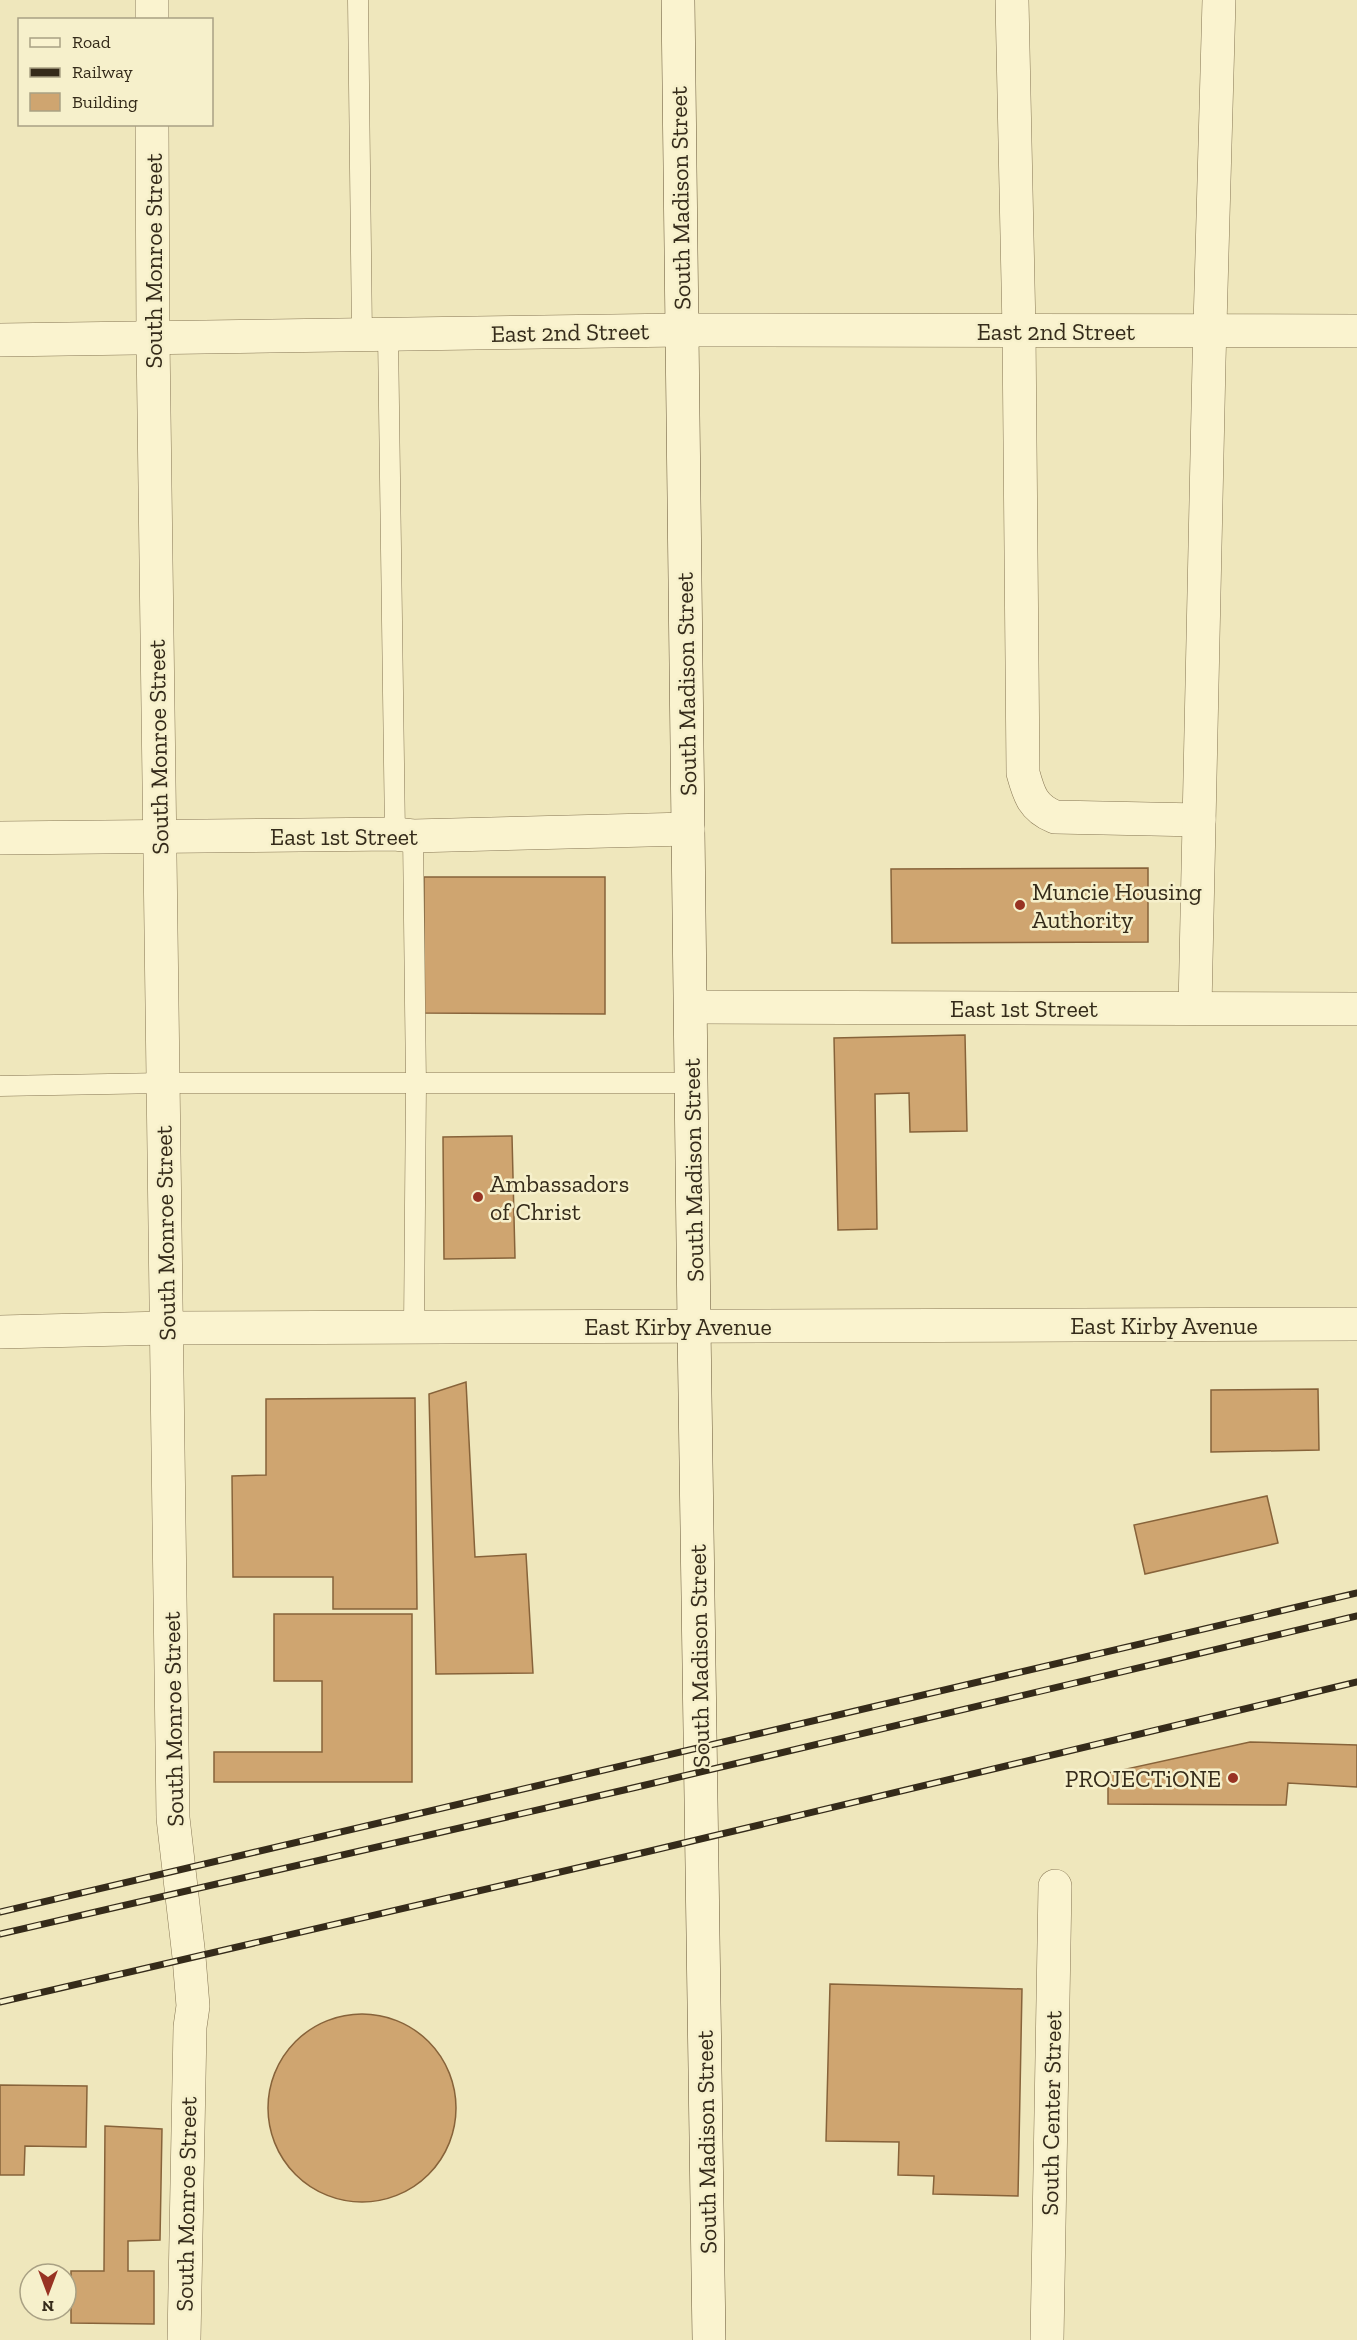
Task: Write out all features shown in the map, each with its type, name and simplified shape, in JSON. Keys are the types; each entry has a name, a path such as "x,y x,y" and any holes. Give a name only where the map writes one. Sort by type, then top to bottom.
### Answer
{"street":[{"path":"152,0 152,18"},
{"name":"South Madison Street","path":"678,0 709,2340"},
{"path":"1012,0 1019,330 1023,773 1028,794 1041,812 1055,817 1199,820"},
{"path":"1195,1008 1219,0"},
{"name":"South Monroe Street","path":"152,126 159,838 173,1818 193,2006 190,2027 184,2340"},
{"name":"East 2nd Street","path":"0,340 681,330 1357,331"},
{"name":"East 1st Street","path":"0,838 404,835 688,829"},
{"name":"East 1st Street","path":"691,1007 1357,1009"},
{"name":"East Kirby Avenue","path":"0,1332 166,1328 1357,1324"},
{"name":"South Center Street","path":"1047,2340 1055,1886"}],"lane":[{"path":"358,0 416,1084 414,1327"},
{"path":"0,1086 163,1083 692,1083"}],"building":[{"name":"Muncie Housing Authority","path":"1148,868 1148,942 892,943 891,869"},
{"path":"424,877 605,877 605,1014 424,1013"},
{"path":"965,1035 967,1131 910,1132 909,1093 875,1094 877,1229 838,1230 834,1038"},
{"name":"Ambassadors of Christ","path":"512,1136 515,1258 444,1259 443,1137"},
{"path":"466,1382 475,1557 526,1554 533,1673 436,1674 429,1394"},
{"path":"1318,1389 1319,1450 1211,1452 1211,1390"},
{"path":"415,1398 417,1609 333,1609 333,1577 233,1577 232,1476 266,1475 266,1399"},
{"path":"1267,1496 1278,1543 1145,1574 1134,1525"},
{"path":"274,1614 412,1614 412,1782 214,1782 214,1752 322,1752 322,1681 274,1681"},
{"name":"PROJECTiONE","path":"1250,1742 1357,1745 1357,1787 1288,1783 1286,1805 1108,1804 1108,1773"},
{"path":"830,1984 1022,1989 1018,2196 933,2194 934,2176 898,2175 899,2142 826,2141"},
{"path":"362,2014 398,2021 422,2035 435,2048 449,2072 456,2108 449,2144 435,2168 422,2181 398,2195 362,2202 326,2195 302,2181 289,2168 275,2144 268,2108 275,2072 289,2048 302,2035 326,2021"},
{"path":"0,2085 87,2086 86,2147 25,2146 24,2175 0,2175"},
{"path":"105,2126 162,2129 160,2240 128,2241 128,2271 154,2271 154,2324 71,2323 78,2322 78,2271 104,2271"}],"railway":[{"path":"0,1912 1357,1593"},
{"path":"0,1934 637,1787 1357,1616"},
{"path":"0,2002 646,1852 1357,1682"}],"place":[{"name":"Muncie Housing Authority","path":"1020,905"},
{"name":"Ambassadors of Christ","path":"478,1197"},
{"name":"PROJECTiONE","path":"1233,1778"}]}
